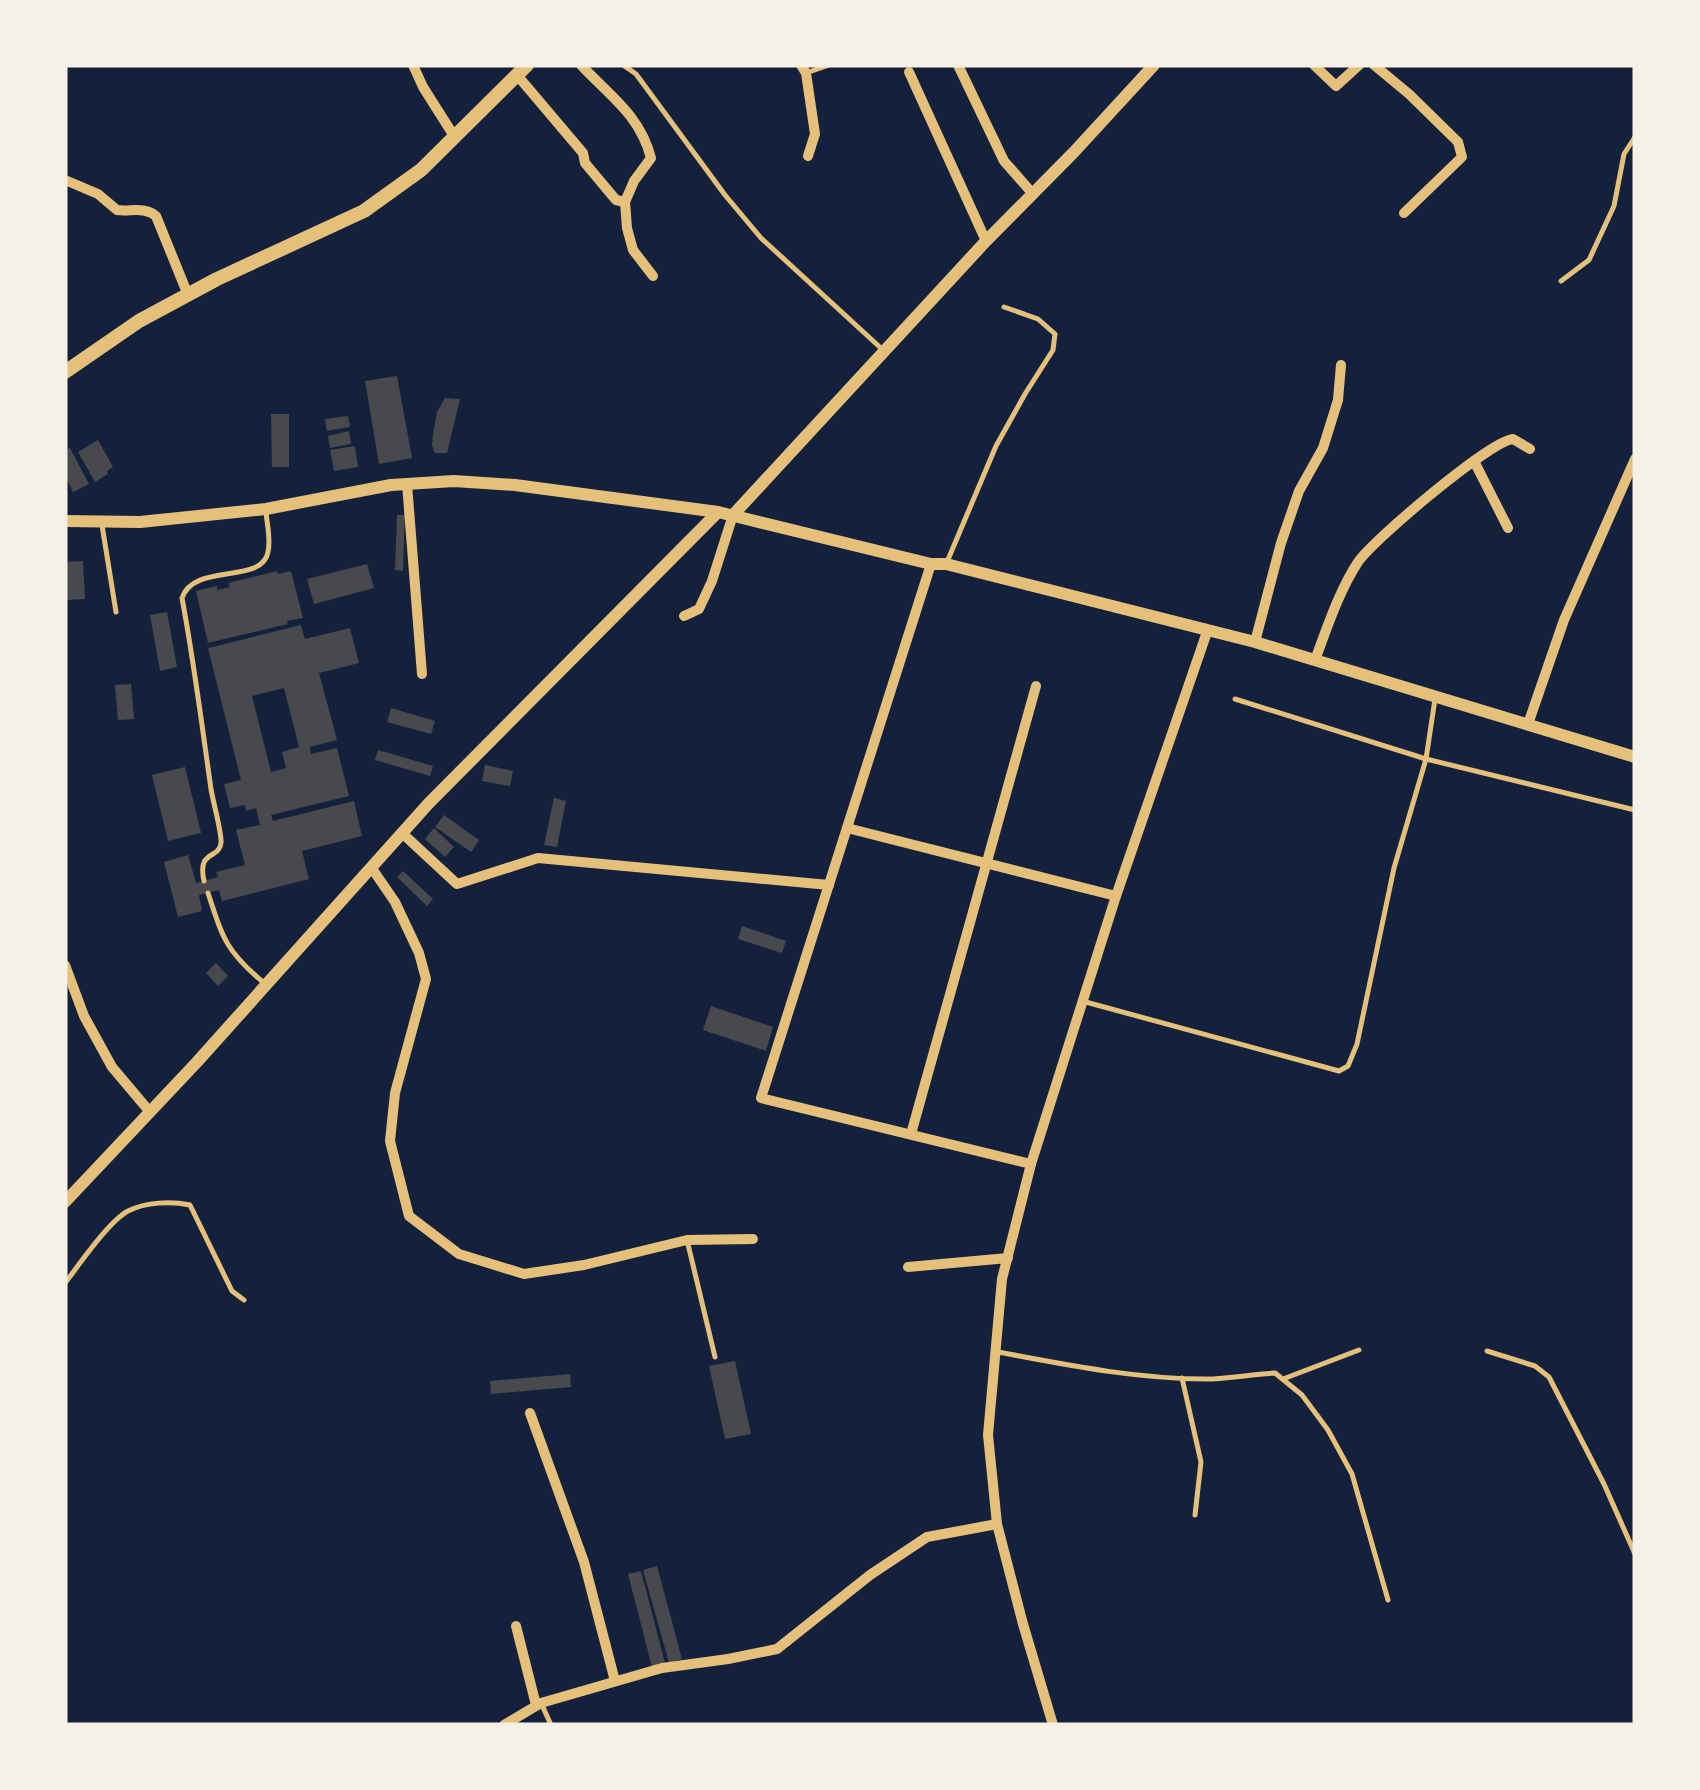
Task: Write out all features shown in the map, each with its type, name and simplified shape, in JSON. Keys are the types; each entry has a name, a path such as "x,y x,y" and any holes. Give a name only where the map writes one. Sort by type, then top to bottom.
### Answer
{"main road":[{"path":"65,372 139,321 217,279 364,211 421,170 522,70"}],"street":[{"path":"413,65 454,136"},
{"path":"582,65 646,136 651,158 625,202 634,250 654,276"},
{"path":"958,65 1004,160 1032,194"},
{"path":"684,616 699,608 706,595 733,515 1154,65"},
{"path":"1314,65 1336,86 1359,65"},
{"path":"1374,65 1458,142 1462,157 1404,213"},
{"path":"804,69 815,134 808,156"},
{"path":"522,70 583,153 591,171 616,200 625,202"},
{"path":"909,72 986,241"},
{"path":"65,180 106,199 117,210 152,212 188,295"},
{"path":"1256,642 1281,543 1299,491 1323,448 1338,400 1340,365"},
{"path":"1315,660 1355,567 1389,528 1507,439 1530,449"},
{"path":"1528,724 1564,620 1635,459"},
{"path":"1474,461 1508,528"},
{"path":"65,521 140,522 266,509 407,484 454,481 515,484 718,512 931,564 946,564 1256,642 1635,756"},
{"path":"407,484 422,674"},
{"path":"65,1202 428,803 718,512"},
{"path":"931,564 761,1098 1031,1164"},
{"path":"1054,1725 998,1524 988,1435 1002,1279 1031,1164 1082,1002 1207,632"},
{"path":"911,1134 1036,686"},
{"path":"847,828 1116,896"},
{"path":"402,833 457,884 538,858 829,886"},
{"path":"371,867 394,902 419,953 426,979 395,1093 390,1141 409,1216 459,1254 524,1274 584,1265 688,1240 752,1239"},
{"path":"65,964 84,1016 112,1068 150,1112"},
{"path":"908,1266 1008,1258"},
{"path":"530,1413 584,1562 614,1682"},
{"path":"504,1725 538,1704 662,1668 777,1649 870,1575 927,1537 998,1524"},
{"path":"516,1626 538,1704"}],"lane":[{"path":"624,65 636,74 760,238 884,351"},
{"path":"804,69 829,65"},
{"path":"1561,281 1589,260 1614,206 1624,154 1635,136"},
{"path":"946,564 996,446 1054,350 1055,334 1038,318 1004,306"},
{"path":"204,881 202,866 221,842 182,598 194,581 254,568 265,560 269,549 266,509"},
{"path":"102,522 116,612"},
{"path":"1082,1002 1339,1071 1348,1066 1357,1044 1394,868 1426,759 1435,696"},
{"path":"1235,700 1426,759 1635,810"},
{"path":"208,893 229,948 266,985"},
{"path":"65,1284 96,1242 127,1212 170,1200 190,1205 232,1291 244,1300"},
{"path":"688,1240 715,1357"},
{"path":"1283,1380 1359,1350"},
{"path":"1487,1351 1535,1366 1549,1377 1635,1554"},
{"path":"995,1352 1134,1375 1211,1379 1276,1373 1302,1395 1328,1430 1352,1474 1388,1600"},
{"path":"1182,1378 1201,1462 1195,1515"},
{"path":"538,1704 550,1725"}],"building":[{"path":"397,376 412,458 379,464 365,381"},
{"path":"445,398 460,399 447,453 435,453 432,445 437,412"},
{"path":"271,414 289,414 289,467 272,467"},
{"path":"348,416 350,427 327,431 325,419"},
{"path":"349,431 351,444 330,448 328,436"},
{"path":"98,440 113,467 95,482 78,452"},
{"path":"355,446 358,467 334,471 330,450"},
{"path":"70,448 89,484 73,492 65,476 65,451"},
{"path":"397,515 405,515 403,571 395,570"},
{"path":"83,561 85,599 66,600 65,562"},
{"path":"367,564 374,588 314,604 307,579"},
{"path":"291,571 303,618 208,643 196,591 230,587 228,583"},
{"path":"167,612 177,667 160,671 150,615"},
{"path":"301,625 305,639 350,628 359,663 319,673 337,740 310,747 311,754 337,748 349,796 271,815 273,821 354,801 362,836 302,851 309,879 222,901 219,890 199,895 202,911 178,917 164,862 188,855 196,883 218,877 216,872 245,865 236,830 260,825 256,808 230,808 224,784 241,780 208,648","holes":["284,688 299,747 282,752 286,768 271,772 252,696"]},
{"path":"131,684 134,719 118,720 115,685"},
{"path":"391,708 435,721 431,734 387,722"},
{"path":"378,750 433,766 430,776 375,760"},
{"path":"485,765 513,771 510,786 482,781"},
{"path":"185,767 201,833 168,841 152,775"},
{"path":"554,798 566,801 557,847 544,845"},
{"path":"444,815 479,840 471,852 435,827"},
{"path":"434,828 454,847 445,857 425,839"},
{"path":"403,871 433,899 427,906 397,877"},
{"path":"742,926 786,941 782,953 738,939"},
{"path":"216,963 228,976 218,986 206,973"},
{"path":"711,1006 773,1027 766,1051 703,1030"},
{"path":"735,1361 751,1434 725,1439 709,1366"},
{"path":"570,1374 571,1387 491,1394 490,1381"},
{"path":"657,1566 682,1659 669,1663 643,1570"},
{"path":"641,1571 665,1663 652,1667 628,1574"}]}
